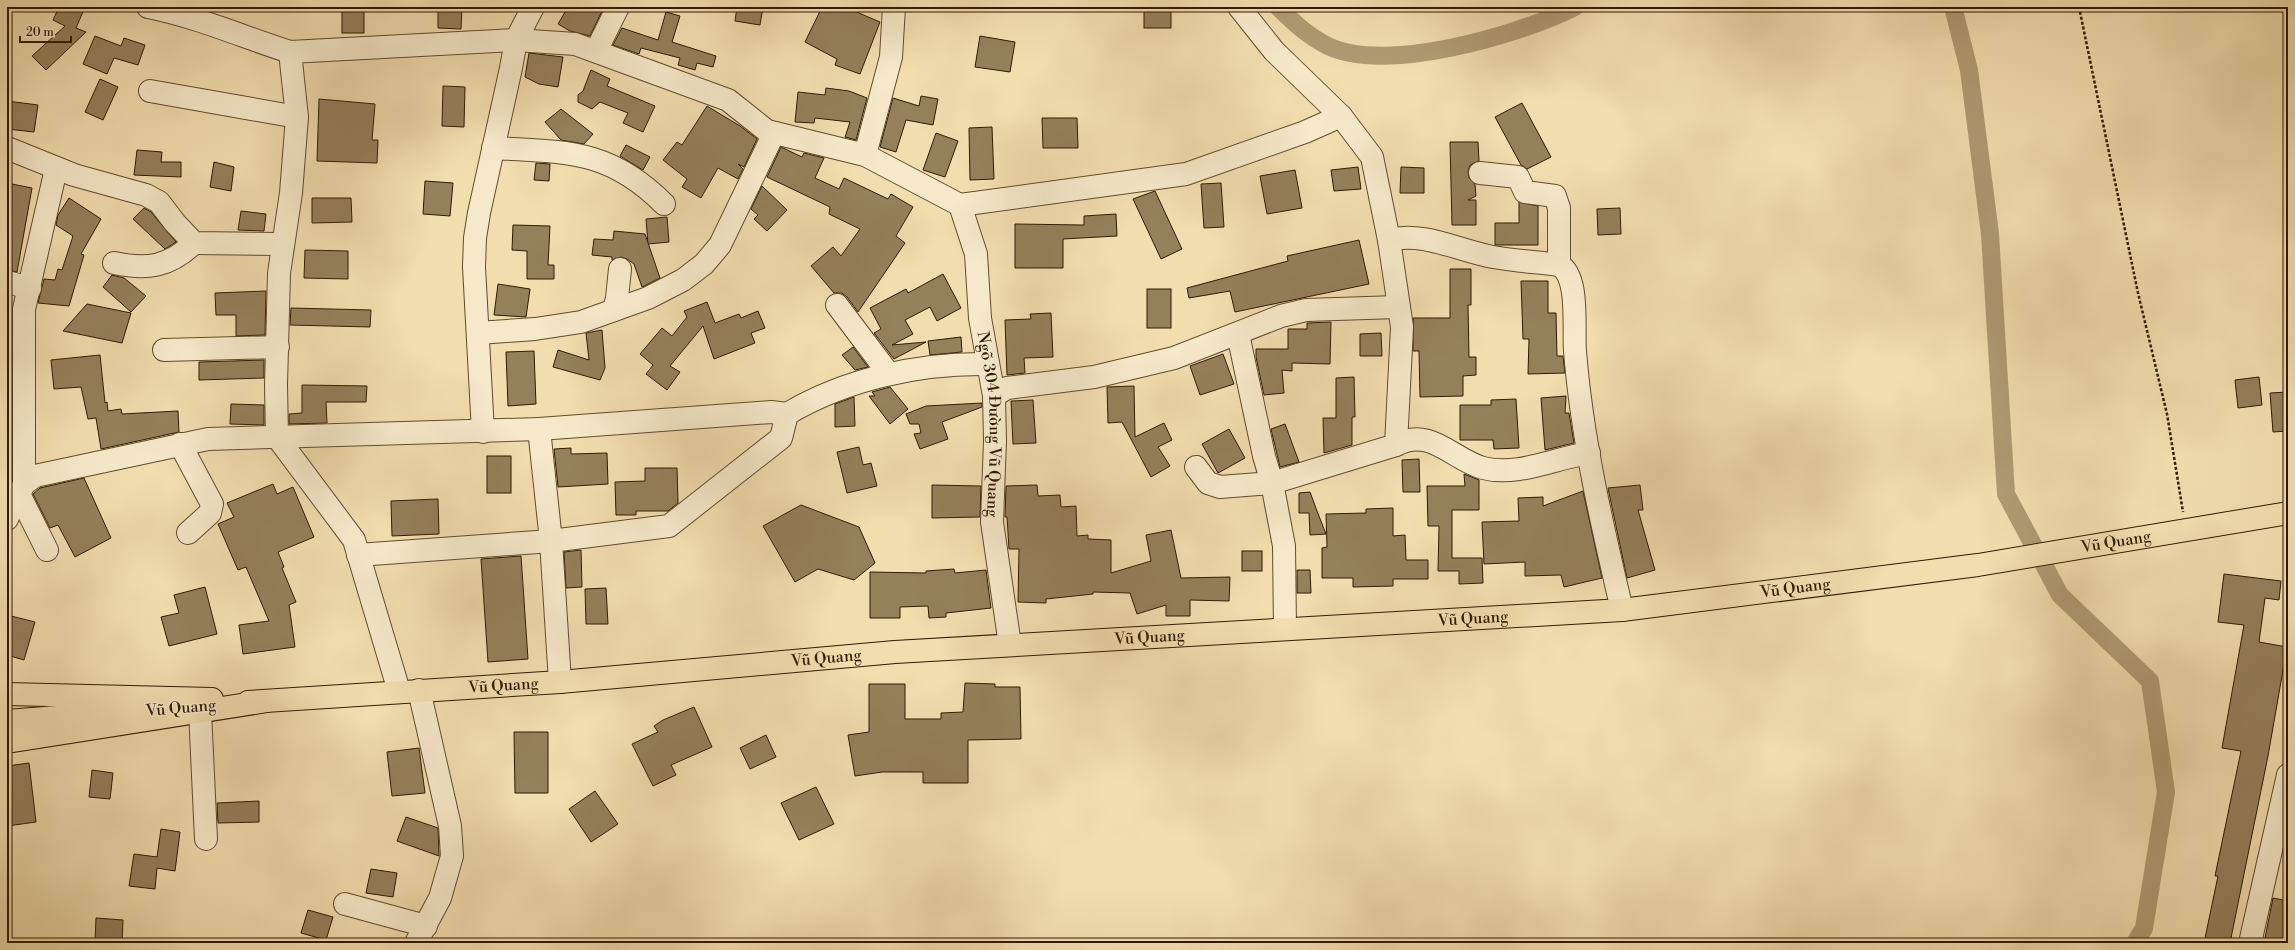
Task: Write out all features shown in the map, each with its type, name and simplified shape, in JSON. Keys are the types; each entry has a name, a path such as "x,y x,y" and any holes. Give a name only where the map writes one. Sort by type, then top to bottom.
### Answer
{"main road":[{"name":"Vũ Quang","path":"7,722 409,690 560,682 895,652 1622,610 1978,565 2288,513"},
{"path":"7,694 268,701"},
{"path":"7,742 268,701"}],"street":[{"path":"148,7 209,15 232,33 290,52 516,40 559,41 596,51 648,72 728,100 767,131 865,155 960,206 1186,174 1305,132 1342,116"},
{"path":"483,432 474,267 476,238 479,213 516,40 533,7"},
{"path":"596,51 618,7"},
{"path":"865,155 891,57 894,7"},
{"path":"1239,7 1274,50 1342,116 1372,157 1389,240 1402,327 1396,445"},
{"path":"290,52 297,117 291,193 279,272 277,437 354,540 358,555 409,690 450,826 452,843 452,856 445,884 421,934 345,904"},
{"path":"150,91 297,117"},
{"path":"478,333 567,325 614,310 670,287 683,280 704,264 723,239 774,133"},
{"path":"7,148 56,169 146,195 159,202 175,224 194,243"},
{"path":"493,148 563,152 598,160 630,175 664,204"},
{"path":"47,550 21,489 15,408 24,309 56,169"},
{"path":"1480,173 1518,177 1525,192 1555,196 1559,208 1559,265"},
{"name":"Ngõ 304 Đường Vũ Quang","path":"960,206 976,254 980,318 987,364 994,396 995,449 992,522 1010,645"},
{"path":"1389,240 1416,237 1492,257 1559,265 1566,269 1571,279 1577,376 1589,453 1601,520 1622,610"},
{"path":"114,263 133,267 158,265 176,258 194,243 283,244"},
{"path":"614,310 617,298 620,269"},
{"path":"7,282 30,288"},
{"path":"837,305 889,374"},
{"path":"994,396 1007,388 1094,377 1174,358 1281,316 1306,310 1398,307"},
{"path":"1238,334 1264,456 1272,483 1284,546 1285,630"},
{"path":"164,350 278,347"},
{"path":"7,519 21,489 35,476 103,463 180,444 208,439 483,432 771,412 787,414 816,399 889,374 933,366 964,363 987,364"},
{"path":"358,555 551,541 669,526 780,438 787,414"},
{"path":"539,429 551,541 560,682"},
{"path":"1196,467 1208,483 1220,488 1272,483 1407,441 1433,442 1471,464 1485,468 1523,468 1560,458 1589,453"},
{"path":"180,444 212,504 210,513 188,533"},
{"path":"200,711 206,839"},
{"path":"2250,943 2288,775"}],"path":[{"path":"2079,7 2138,293 2167,414 2186,530"}],"building":[{"path":"59,7 85,7 76,28 86,32 46,70 32,56 65,26 53,20"},
{"path":"342,7 364,7 364,33 342,33"},
{"path":"438,7 462,7 461,29 438,28"},
{"path":"568,7 604,7 590,36 570,31 558,24"},
{"path":"737,7 763,7 760,25 735,21"},
{"path":"822,7 845,7 880,22 860,74 835,65 837,59 805,42"},
{"path":"1144,7 1171,7 1171,28 1144,28"},
{"path":"666,12 680,16 672,42 716,56 713,67 697,63 695,70 678,65 680,58 641,48 639,54 613,45 622,28 658,40"},
{"path":"95,36 121,46 124,38 145,45 138,65 114,58 107,74 83,64"},
{"path":"980,36 1015,42 1010,72 975,67"},
{"path":"529,53 563,57 558,87 539,84 525,77"},
{"path":"591,70 610,79 607,86 655,106 643,132 623,123 628,113 600,102 592,109 578,102 578,95 583,91"},
{"path":"100,79 118,87 103,120 85,112"},
{"path":"443,86 465,87 464,127 442,126"},
{"path":"826,88 849,91 867,98 856,140 845,137 850,122 815,118 814,123 795,122 798,92 825,95"},
{"path":"921,96 938,99 933,125 906,120 896,152 880,147 893,98 919,106"},
{"path":"319,99 375,104 372,140 378,140 377,163 317,161"},
{"path":"7,101 38,105 34,132 7,129"},
{"path":"1522,103 1551,157 1527,169 1521,165 1495,117"},
{"path":"707,106 740,126 757,139 744,167 738,164 743,169 738,179 718,168 701,198 682,187 687,179 663,160 677,142 682,145"},
{"path":"561,109 593,134 584,144 561,140 545,122"},
{"path":"1042,118 1077,118 1078,148 1043,148"},
{"path":"992,127 994,179 970,180 969,128"},
{"path":"936,133 958,141 945,177 923,170"},
{"path":"1450,142 1478,142 1479,161 1470,165 1468,172 1469,178 1475,184 1476,196 1468,200 1476,200 1476,225 1452,225"},
{"path":"626,145 650,157 643,170 620,156"},
{"path":"781,147 802,157 804,153 824,158 815,178 839,189 844,178 888,199 891,194 913,207 896,236 905,243 858,312 847,297 842,293 834,293 811,266 833,247 841,256 860,229 829,214 830,207 767,177"},
{"path":"137,150 162,152 161,162 181,162 181,177 134,175"},
{"path":"214,162 234,167 231,191 210,187"},
{"path":"536,163 550,164 549,181 534,180"},
{"path":"1358,167 1361,189 1334,191 1331,170"},
{"path":"1401,167 1424,168 1424,193 1400,193"},
{"path":"1295,170 1302,208 1267,214 1260,176"},
{"path":"425,181 453,183 450,216 423,214"},
{"path":"7,183 32,188 17,272 7,270"},
{"path":"1221,183 1224,227 1204,228 1201,184"},
{"path":"762,186 787,210 767,231 754,219 758,215 751,209"},
{"path":"1155,191 1182,249 1161,259 1133,199"},
{"path":"69,198 101,219 81,254 84,255 69,306 38,303 44,279 55,280 58,269 62,270 73,236 56,225 58,215"},
{"path":"312,198 351,198 352,222 312,223"},
{"path":"1519,202 1538,206 1538,245 1495,245 1495,223 1519,223"},
{"path":"144,208 151,212 176,242 165,249 133,219"},
{"path":"1620,208 1621,234 1598,235 1597,209"},
{"path":"241,211 266,214 264,231 238,230"},
{"path":"1116,214 1117,236 1063,239 1063,268 1015,268 1015,224 1084,225 1084,216"},
{"path":"667,217 669,242 648,244 646,219"},
{"path":"513,225 550,226 548,265 554,265 554,279 527,279 527,251 512,250"},
{"path":"614,231 645,234 660,278 642,287 634,264 627,259 621,257 612,260 612,257 592,255 594,239 613,240"},
{"path":"1359,240 1369,284 1235,312 1230,291 1189,298 1187,288 1288,261 1287,256"},
{"path":"305,250 348,251 348,279 304,278"},
{"path":"1450,269 1471,269 1471,305 1468,305 1469,357 1476,357 1476,375 1463,376 1463,396 1420,397 1419,351 1413,351 1413,318 1450,318"},
{"path":"943,274 961,308 937,321 930,307 905,320 913,334 892,345 926,342 894,359 874,333 881,329 870,308 906,289 908,293"},
{"path":"112,275 124,278 146,296 131,312 103,287"},
{"path":"1521,281 1548,281 1548,313 1556,313 1557,356 1563,356 1565,373 1528,374 1529,339 1523,339"},
{"path":"498,284 530,289 526,317 494,315"},
{"path":"1147,289 1171,289 1171,328 1147,328"},
{"path":"266,291 265,335 236,336 236,315 216,315 215,293"},
{"path":"707,302 715,323 739,314 741,318 758,311 765,328 751,333 755,343 714,359 703,326 670,366 680,372 667,390 646,374 653,365 640,354 662,328 672,336 687,317 684,311"},
{"path":"87,304 131,313 122,343 63,331"},
{"path":"291,308 371,310 370,327 290,325"},
{"path":"1051,313 1053,357 1024,358 1025,373 1007,375 1005,320 1031,319 1030,314"},
{"path":"1331,322 1330,364 1292,363 1292,371 1282,370 1284,393 1264,395 1256,357 1256,349 1288,349 1288,329 1307,329 1307,323"},
{"path":"602,330 605,368 600,380 553,367 558,350 589,360 586,333"},
{"path":"1381,333 1382,356 1360,356 1360,334"},
{"path":"961,337 962,352 930,355 928,341"},
{"path":"853,347 868,367 855,370 842,355"},
{"path":"534,351 536,404 508,406 506,352"},
{"path":"1223,354 1234,384 1200,395 1190,366"},
{"path":"100,355 105,403 107,402 108,411 121,409 122,414 178,411 179,432 101,449 96,418 88,419 81,387 54,389 51,360"},
{"path":"264,360 264,378 199,380 199,362"},
{"path":"1354,377 1355,417 1352,417 1352,445 1324,453 1323,418 1336,418 1336,378"},
{"path":"2259,377 2262,405 2238,408 2235,380"},
{"path":"302,385 367,386 366,402 326,402 327,423 289,424 289,414 302,413"},
{"path":"1134,386 1135,437 1164,423 1172,440 1158,447 1170,466 1151,477 1122,422 1108,423 1107,387"},
{"path":"890,387 908,409 890,424 869,396 875,396 872,392"},
{"path":"2288,392 2288,431 2273,432 2270,393"},
{"path":"1566,396 1565,413 1569,413 1574,443 1545,450 1541,398"},
{"path":"854,397 855,426 835,427 835,404"},
{"path":"1516,399 1519,448 1494,449 1493,440 1460,440 1460,405 1491,405 1491,400"},
{"path":"1033,400 1036,443 1013,444 1011,401"},
{"path":"982,403 982,407 942,422 948,439 920,449 914,434 921,433 919,424 910,424 906,414 926,406"},
{"path":"231,404 264,405 264,425 230,424"},
{"path":"1285,424 1299,462 1280,467 1271,429"},
{"path":"1229,429 1245,458 1218,473 1202,444"},
{"path":"859,447 863,465 871,463 877,486 847,493 837,452"},
{"path":"571,448 571,454 607,453 608,484 558,487 554,449"},
{"path":"487,456 511,456 511,493 487,493"},
{"path":"1419,459 1420,492 1403,492 1402,460"},
{"path":"645,468 677,468 678,503 668,511 636,511 636,515 616,515 615,482 645,481"},
{"path":"1464,474 1479,480 1479,510 1452,510 1452,558 1482,558 1483,583 1459,584 1459,571 1438,571 1439,526 1428,526 1427,486 1465,486"},
{"path":"84,478 111,538 75,557 58,525 50,528 33,494 40,488"},
{"path":"273,484 277,494 293,487 314,537 278,552 284,567 282,568 296,602 289,605 295,647 243,654 239,625 269,621 246,567 238,570 218,524 234,517 227,503"},
{"path":"932,485 981,486 980,517 932,518"},
{"path":"1037,485 1038,496 1060,495 1061,507 1076,506 1077,536 1088,535 1088,539 1111,540 1111,573 1151,561 1146,535 1171,530 1181,578 1230,577 1229,601 1190,600 1190,616 1166,616 1166,605 1137,614 1130,593 1093,592 1093,594 1046,599 1046,603 1018,602 1019,549 1009,549 1007,517 1005,517 1006,486"},
{"path":"1640,485 1643,510 1638,510 1655,570 1627,578 1608,488"},
{"path":"1583,491 1602,578 1564,587 1561,575 1525,576 1525,562 1484,564 1482,522 1519,521 1518,498 1543,497 1543,506"},
{"path":"1310,492 1326,534 1310,535 1309,513 1299,513 1299,493"},
{"path":"438,499 439,534 392,536 391,501"},
{"path":"801,505 859,527 875,563 854,580 818,569 795,582 763,526"},
{"path":"1393,508 1393,536 1405,535 1406,560 1428,560 1428,579 1393,579 1393,586 1353,587 1353,578 1322,578 1322,548 1327,547 1326,514 1366,513 1366,509"},
{"path":"581,550 582,587 566,588 564,552"},
{"path":"1242,551 1262,551 1262,571 1242,571"},
{"path":"521,556 528,659 488,662 481,559"},
{"path":"954,569 955,573 986,570 991,608 946,613 946,617 929,618 928,606 900,607 900,618 870,618 870,572 926,573 926,571"},
{"path":"1297,570 1310,570 1311,593 1297,593"},
{"path":"2224,574 2281,581 2279,600 2265,598 2259,642 2287,647 2268,756 2230,943 2204,943 2218,876 2215,876 2241,751 2222,748 2244,625 2218,622"},
{"path":"205,587 217,634 169,646 161,617 179,613 174,595"},
{"path":"606,588 608,624 586,624 585,589"},
{"path":"7,615 35,622 24,660 7,655"},
{"path":"965,683 995,684 995,687 1020,687 1021,739 968,740 968,783 923,783 923,772 882,772 855,776 848,735 869,732 869,684 905,684 905,719 941,719 941,713 963,712"},
{"path":"694,707 712,747 671,765 676,775 653,786 632,744 658,732 654,726 663,720"},
{"path":"514,732 548,732 548,793 515,793"},
{"path":"766,735 776,757 750,769 740,748"},
{"path":"419,748 425,793 392,796 387,752"},
{"path":"29,763 36,822 7,826 7,766"},
{"path":"92,770 113,773 110,799 89,797"},
{"path":"816,787 834,824 799,840 781,803"},
{"path":"595,791 618,824 591,842 569,809"},
{"path":"259,801 259,822 218,823 217,803"},
{"path":"406,817 438,828 439,856 397,841"},
{"path":"161,829 180,832 175,871 157,868 155,889 129,886 134,854 157,857"},
{"path":"371,869 397,873 393,897 366,893"},
{"path":"2273,898 2288,901 2288,943 2264,943"},
{"path":"308,910 333,917 326,940 301,933"},
{"path":"96,918 123,920 122,943 95,943"}],"waterway":[{"path":"1278,7 1301,28 1328,46 1353,54 1383,56 1452,48 1488,39 1551,18 1575,7"},
{"path":"1953,7 1969,70 1990,234 2006,494 2060,595 2150,681 2166,792 2144,928 2135,943"}]}
